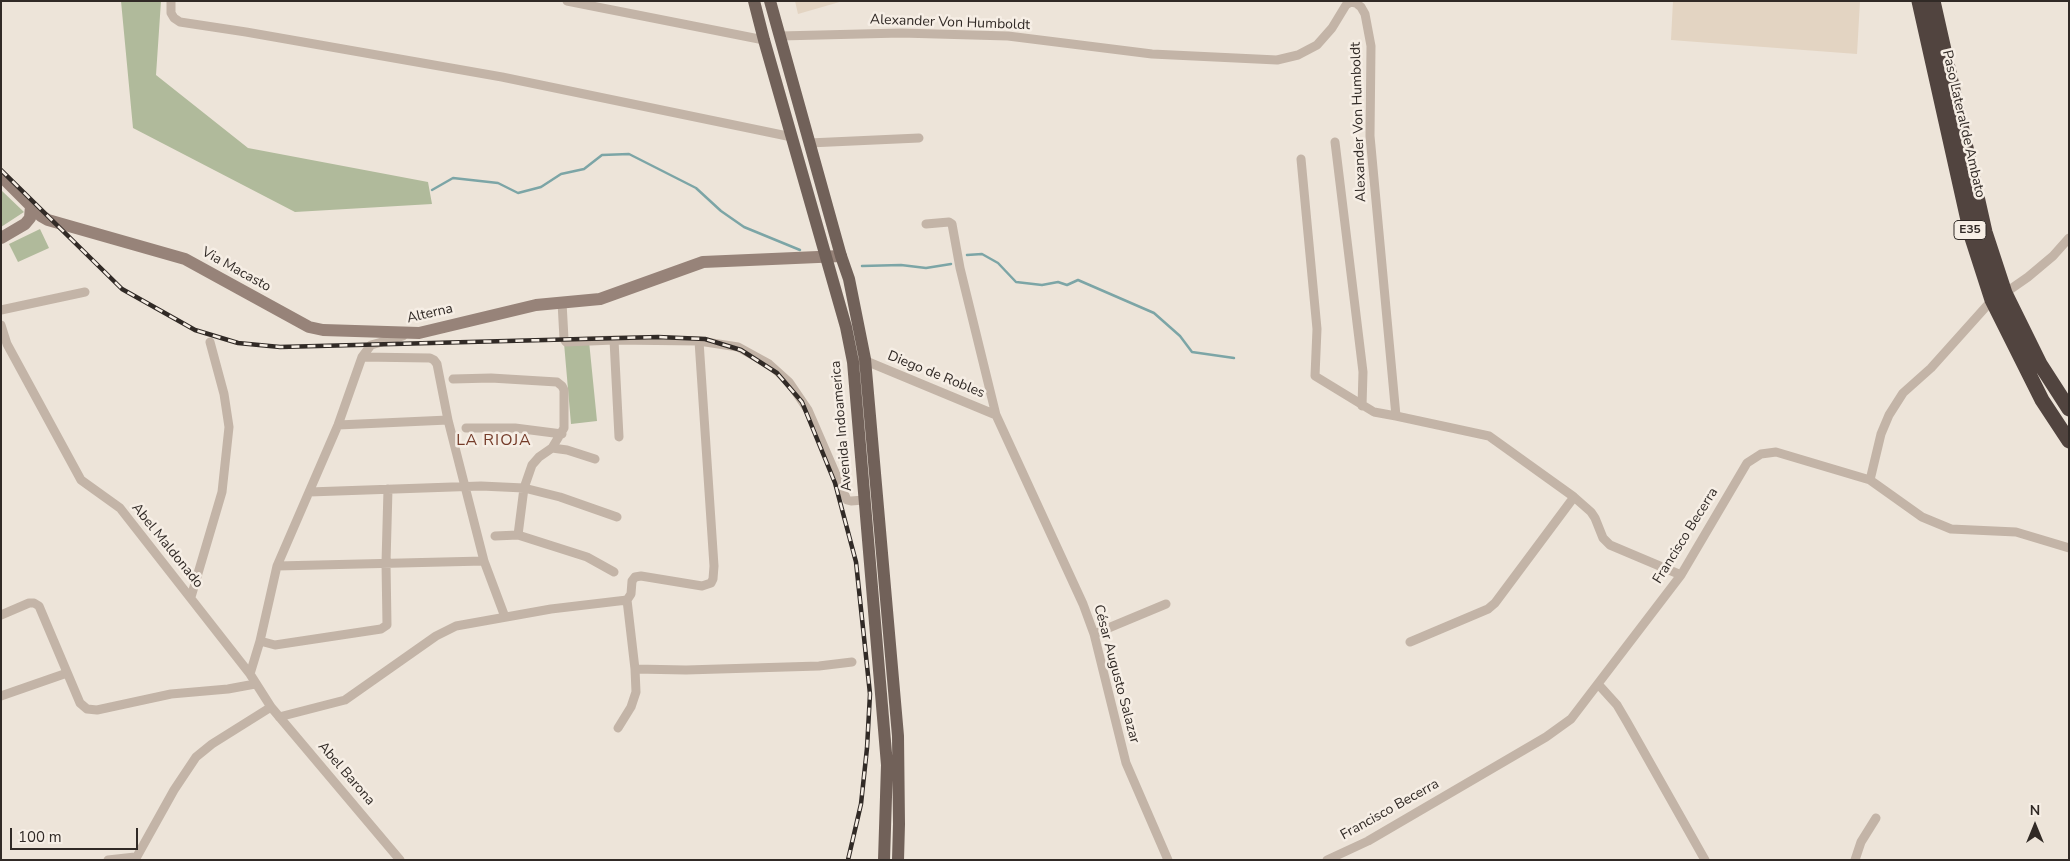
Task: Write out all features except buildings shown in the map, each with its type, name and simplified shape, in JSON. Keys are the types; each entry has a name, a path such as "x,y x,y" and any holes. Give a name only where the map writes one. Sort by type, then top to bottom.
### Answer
{"highway":[{"name":"Paso Lateral de Ambato","path":"1918,1 1972,238 2042,400 2069,441"},
{"name":"Paso Lateral de Ambato","path":"1933,1 1998,296 2069,409"},
{"path":"2040,364 2069,398"},
{"path":"2042,400 2069,451"}],"main road":[{"name":"Avenida Indoamerica","path":"754,1 846,327 859,362 859,432 887,765 884,860"},
{"name":"Avenida Indoamerica","path":"770,1 849,279 859,362 873,432 898,736 898,860"},
{"path":"859,432 873,432"}],"street":[{"path":"171,1 171,13 180,22 502,77 792,137"},
{"path":"567,1 764,40"},
{"name":"Alexander Von Humboldt","path":"780,36 901,33 1008,36 1152,54 1277,60 1298,55 1317,45 1332,28 1346,5 1350,2 1356,3 1362,7 1365,14 1371,46 1370,136 1396,416"},
{"path":"809,143 919,138"},
{"path":"1334,142 1363,372 1362,406"},
{"path":"1301,159 1318,329 1315,376 1374,412 1489,436 1574,497 1591,512 1603,538 1610,544 1681,574"},
{"path":"1,176 40,216 1,238"},
{"path":"25,224 30,218 31,206"},
{"name":"Via Macasto","path":"40,216 186,259 309,327 357,332 419,333"},
{"name":"César Augusto Salazar","path":"926,224 949,222 952,224 960,268 996,414 1083,604 1094,634 1126,763 1168,860"},
{"path":"1870,480 1881,434 1889,415 1903,393 1931,368 1998,296 2028,277 2053,256 2069,238"},
{"name":"Alterna","path":"362,357 366,350 378,342 536,305 600,299 703,262 841,256"},
{"path":"1,310 85,292"},
{"path":"562,302 565,341 700,341 738,347 777,370 789,382 808,410 847,500 851,502 864,500"},
{"name":"Abel Maldonado","path":"1,325 8,344 81,480 120,508 250,674 271,707"},
{"path":"614,340 619,437"},
{"path":"618,728 632,708 636,692 636,669 627,600 631,594 632,581 635,577 641,576 707,586 713,579 708,452 700,341"},
{"path":"191,597 222,492 229,427 224,394 210,342"},
{"path":"250,674 260,641 277,566 338,425 362,357 434,360 484,560 505,617"},
{"name":"Diego de Robles","path":"859,362 996,414"},
{"path":"453,379 490,378 557,382 564,390 564,428 552,448 539,457 532,465 524,488 518,535"},
{"path":"338,425 448,420"},
{"path":"466,428 515,428 562,434"},
{"path":"552,448 567,450 595,459"},
{"name":"Francisco Becerra","path":"1327,860 1368,841 1546,737 1571,719 1681,574 1747,463 1761,454 1776,452 1870,480 1922,517 1951,529 2016,532 2069,548"},
{"path":"309,492 465,487 524,488 560,497 617,517"},
{"path":"260,641 274,646 381,629 386,626 388,489"},
{"path":"1410,642 1492,606 1574,497"},
{"path":"495,536 518,535 587,557 614,572"},
{"path":"277,566 484,560"},
{"path":"279,717 346,700 444,630 456,626 551,609 627,600"},
{"path":"1,614 29,603 39,606 80,703 87,709 97,710 171,694 228,689 255,684"},
{"path":"1094,634 1166,604"},
{"path":"636,669 686,670 827,665 852,662"},
{"path":"1,696 67,673"},
{"path":"1598,684 1616,705 1627,722 1705,860"},
{"path":"108,860 135,859 177,784 196,757 212,744 271,707"},
{"name":"Abel Barona","path":"271,707 396,857"},
{"path":"1855,860 1860,842 1876,818"}],"green space":[{"path":"121,1 161,1 156,75 248,148 428,182 432,204 295,212 133,128"},
{"path":"1,190 24,212 1,227"},
{"path":"40,229 49,248 18,262 9,244"},
{"path":"589,341 597,421 571,424 564,343"}],"shaded area":[{"path":"795,1 843,1 798,14"},
{"path":"1673,1 1860,1 1857,54 1671,40"}],"waterway":[{"path":"432,190 453,178 498,183 518,193 541,187 561,174 584,169 602,155 629,154 696,188 721,211 744,227 800,250"},
{"path":"967,255 982,254 998,263 1016,282 1042,285 1058,282 1067,285 1078,280 1154,313 1180,336 1192,352 1234,358"},
{"path":"862,266 901,265 926,268 951,264"}],"railway":[{"path":"1,170 122,289 195,330 238,343 280,347 658,337 705,339 741,350 777,373 802,402 835,483 856,562 870,694 861,804 848,860"}],"district":[{"name":"LA RIOJA","path":"494,441"}]}
